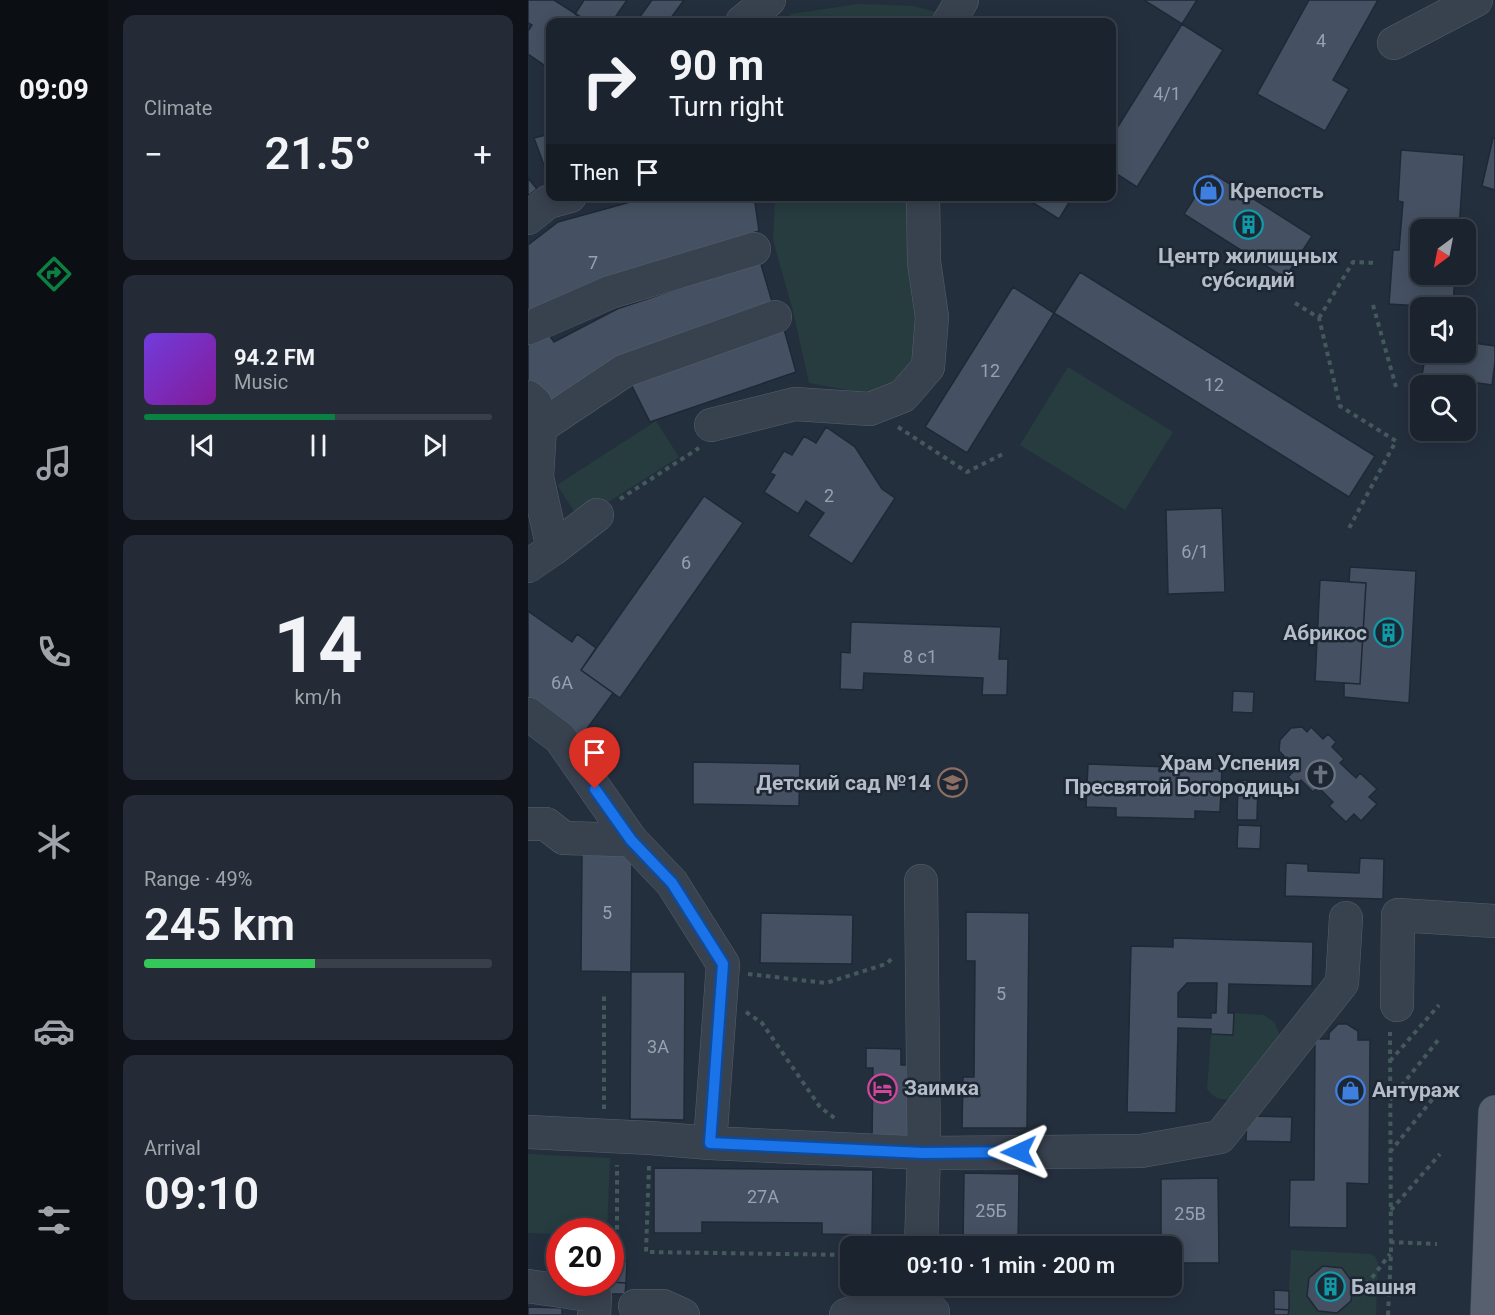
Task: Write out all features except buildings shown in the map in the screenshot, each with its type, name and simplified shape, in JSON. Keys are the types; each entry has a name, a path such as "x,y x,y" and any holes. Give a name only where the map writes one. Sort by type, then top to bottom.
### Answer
{"main road":[{"path":"1487,1315 1495,1112"}],"street":[{"path":"747,18 769,0"},
{"path":"951,18 962,0"},
{"path":"1394,43 1476,0"},
{"path":"528,218 552,201"},
{"path":"711,425 795,404 870,409 903,396 928,367 932,317 924,262 923,201"},
{"path":"528,328 611,292 754,249"},
{"path":"540,427 624,371 775,317"},
{"path":"528,396 535,403 540,427 537,477 541,558"},
{"path":"541,558 597,514"},
{"path":"528,714 560,738 631,840 672,883 723,964 710,1143"},
{"path":"528,824 546,824 564,838 631,840"},
{"path":"921,881 924,1153 921,1236"},
{"path":"1397,1005 1398,915 1495,921"},
{"path":"528,1132 924,1153 1141,1151 1220,1137 1341,983 1346,918"},
{"path":"528,1286 595,1296 594,1315"},
{"path":"846,1315 857,1311 932,1304"},
{"path":"635,1306 663,1306 683,1315"}],"path":[{"path":"1319,318 1353,262 1377,263"},
{"path":"1295,303 1319,318 1340,406 1396,441 1347,532"},
{"path":"1373,305 1396,387"},
{"path":"870,409 967,472 1003,454"},
{"path":"597,514 701,447 711,425"},
{"path":"722,983 826,983 886,964 922,934"},
{"path":"722,983 762,1023 820,1107 839,1121"},
{"path":"1388,1315 1391,1253 1389,1011 1397,1005"},
{"path":"1390,1062 1439,1005"},
{"path":"1390,1101 1439,1039"},
{"path":"1390,1152 1439,1091"},
{"path":"650,1138 646,1252 840,1255"},
{"path":"1390,1210 1440,1154"},
{"path":"1390,1242 1437,1244"},
{"path":"1352,1292 1361,1292 1391,1253"}],"green space":[{"path":"859,4 913,6 944,14 942,18 789,18 790,14"},
{"path":"775,201 913,201 918,364 899,389 858,392 809,383 793,311 773,240"},
{"path":"1068,367 1173,432 1125,510 1020,445"},
{"path":"656,421 679,457 580,520 557,485"},
{"path":"1234,1013 1264,1015 1275,1023 1280,1036 1232,1098 1221,1099 1215,1097 1207,1089 1211,1034 1233,1035"},
{"path":"528,1154 610,1158 608,1218 546,1218 546,1234 528,1233"},
{"path":"1291,1250 1375,1256 1378,1263 1376,1315 1288,1315"}],"place":[{"name":"Крепость","path":"1209,191"},
{"name":"Центр жилищных субсидий","path":"1248,225"},
{"name":"Абрикос","path":"1388,633"},
{"name":"Храм Успения Пресвятой Богородицы","path":"1321,775"},
{"name":"Детский сад №14","path":"952,783"},
{"name":"Заимка","path":"883,1088"},
{"name":"Антураж","path":"1351,1090"},
{"name":"Башня","path":"1330,1287"}],"route":[{"path":"595,789 631,840 672,883 723,964 710,1143 924,1153 1019,1152"}]}
